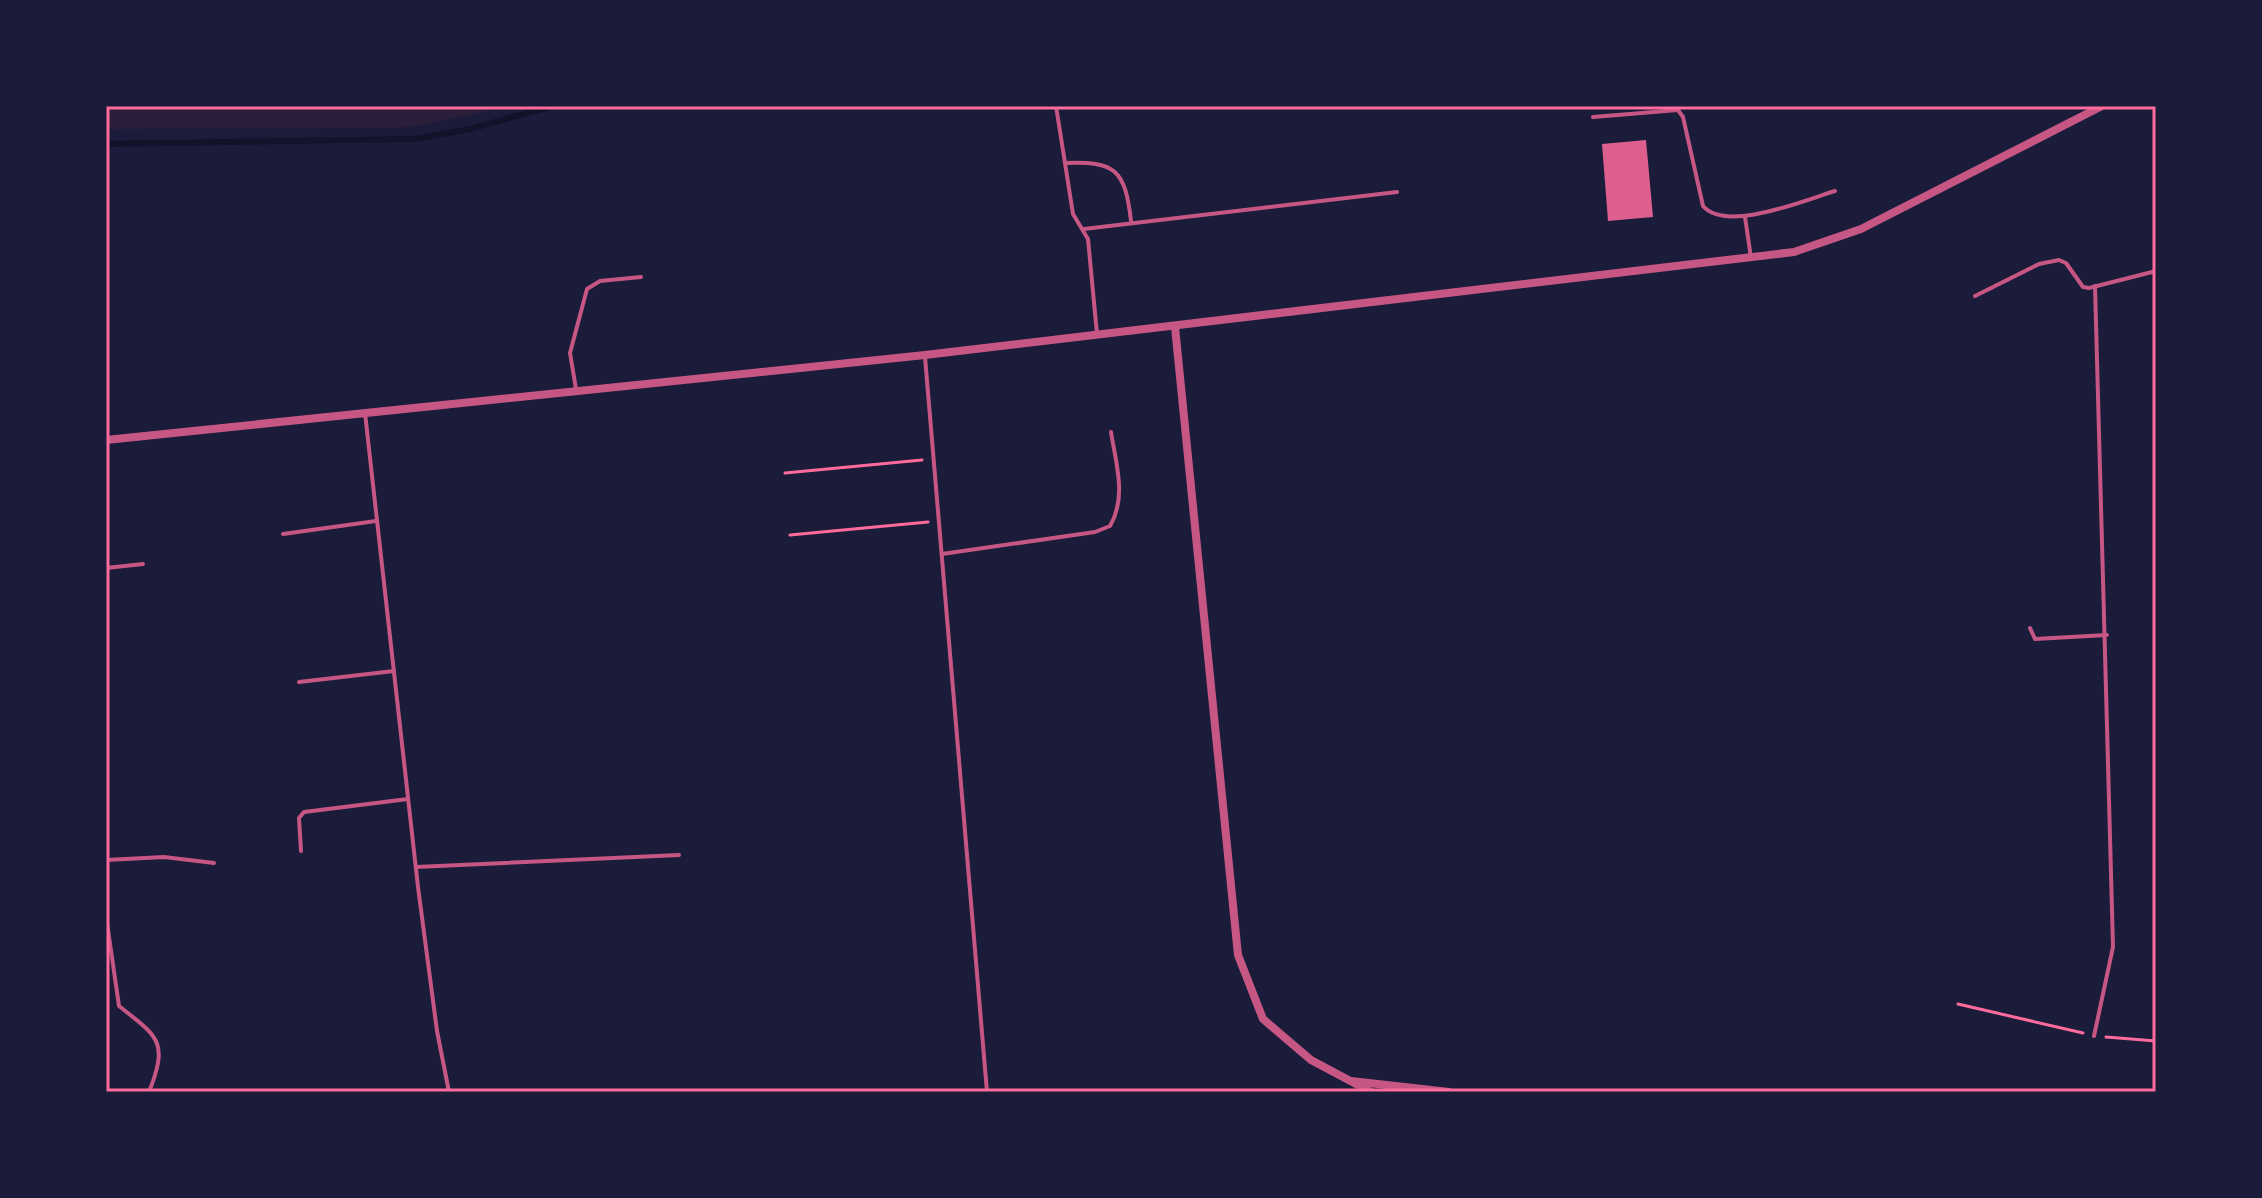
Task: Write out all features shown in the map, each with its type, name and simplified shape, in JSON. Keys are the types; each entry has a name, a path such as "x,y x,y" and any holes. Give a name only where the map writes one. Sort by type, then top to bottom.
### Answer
{"street":[{"path":"106,440 1097,336 1794,252 1861,229 2086,110 2102,106"},
{"path":"1175,327 1238,955 1263,1019 1311,1060 1371,1092"},
{"path":"1346,1081 1449,1092"}],"lane":[{"path":"1056,106 1073,214 1088,239 1097,336"},
{"path":"1593,117 1678,110 1683,117 1703,206 1723,216 1745,217 1835,191"},
{"path":"1065,163 1102,163 1114,170 1129,205 1131,221"},
{"path":"1084,229 1131,221 1397,192"},
{"path":"1745,217 1751,258"},
{"path":"1975,296 2039,264 2059,260 2066,263 2083,287 2156,271"},
{"path":"576,391 570,353 587,289 600,281 641,277"},
{"path":"2094,1036 2113,947 2107,635 2095,286"},
{"path":"925,355 987,1092"},
{"path":"365,413 416,867 437,1031 449,1092"},
{"path":"942,554 1095,532 1110,526 1120,508 1111,432"},
{"path":"283,534 377,521"},
{"path":"106,568 143,564"},
{"path":"2030,628 2035,639 2107,635"},
{"path":"299,682 394,671"},
{"path":"301,851 299,818 304,812 408,799"},
{"path":"416,867 679,855"},
{"path":"106,860 164,857 214,863"},
{"path":"106,916 119,1006 155,1033 159,1043 159,1064 149,1092"}],"path":[{"path":"785,473 934,459"},
{"path":"790,535 939,521"},
{"path":"1958,1004 2094,1036 2156,1041"}],"shaded area":[{"path":"106,106 511,106 424,125 395,128 106,129"}],"building":[{"path":"1646,140 1653,217 1608,221 1602,144"}],"waterway":[{"path":"106,144 415,139 470,129 553,106"}]}
